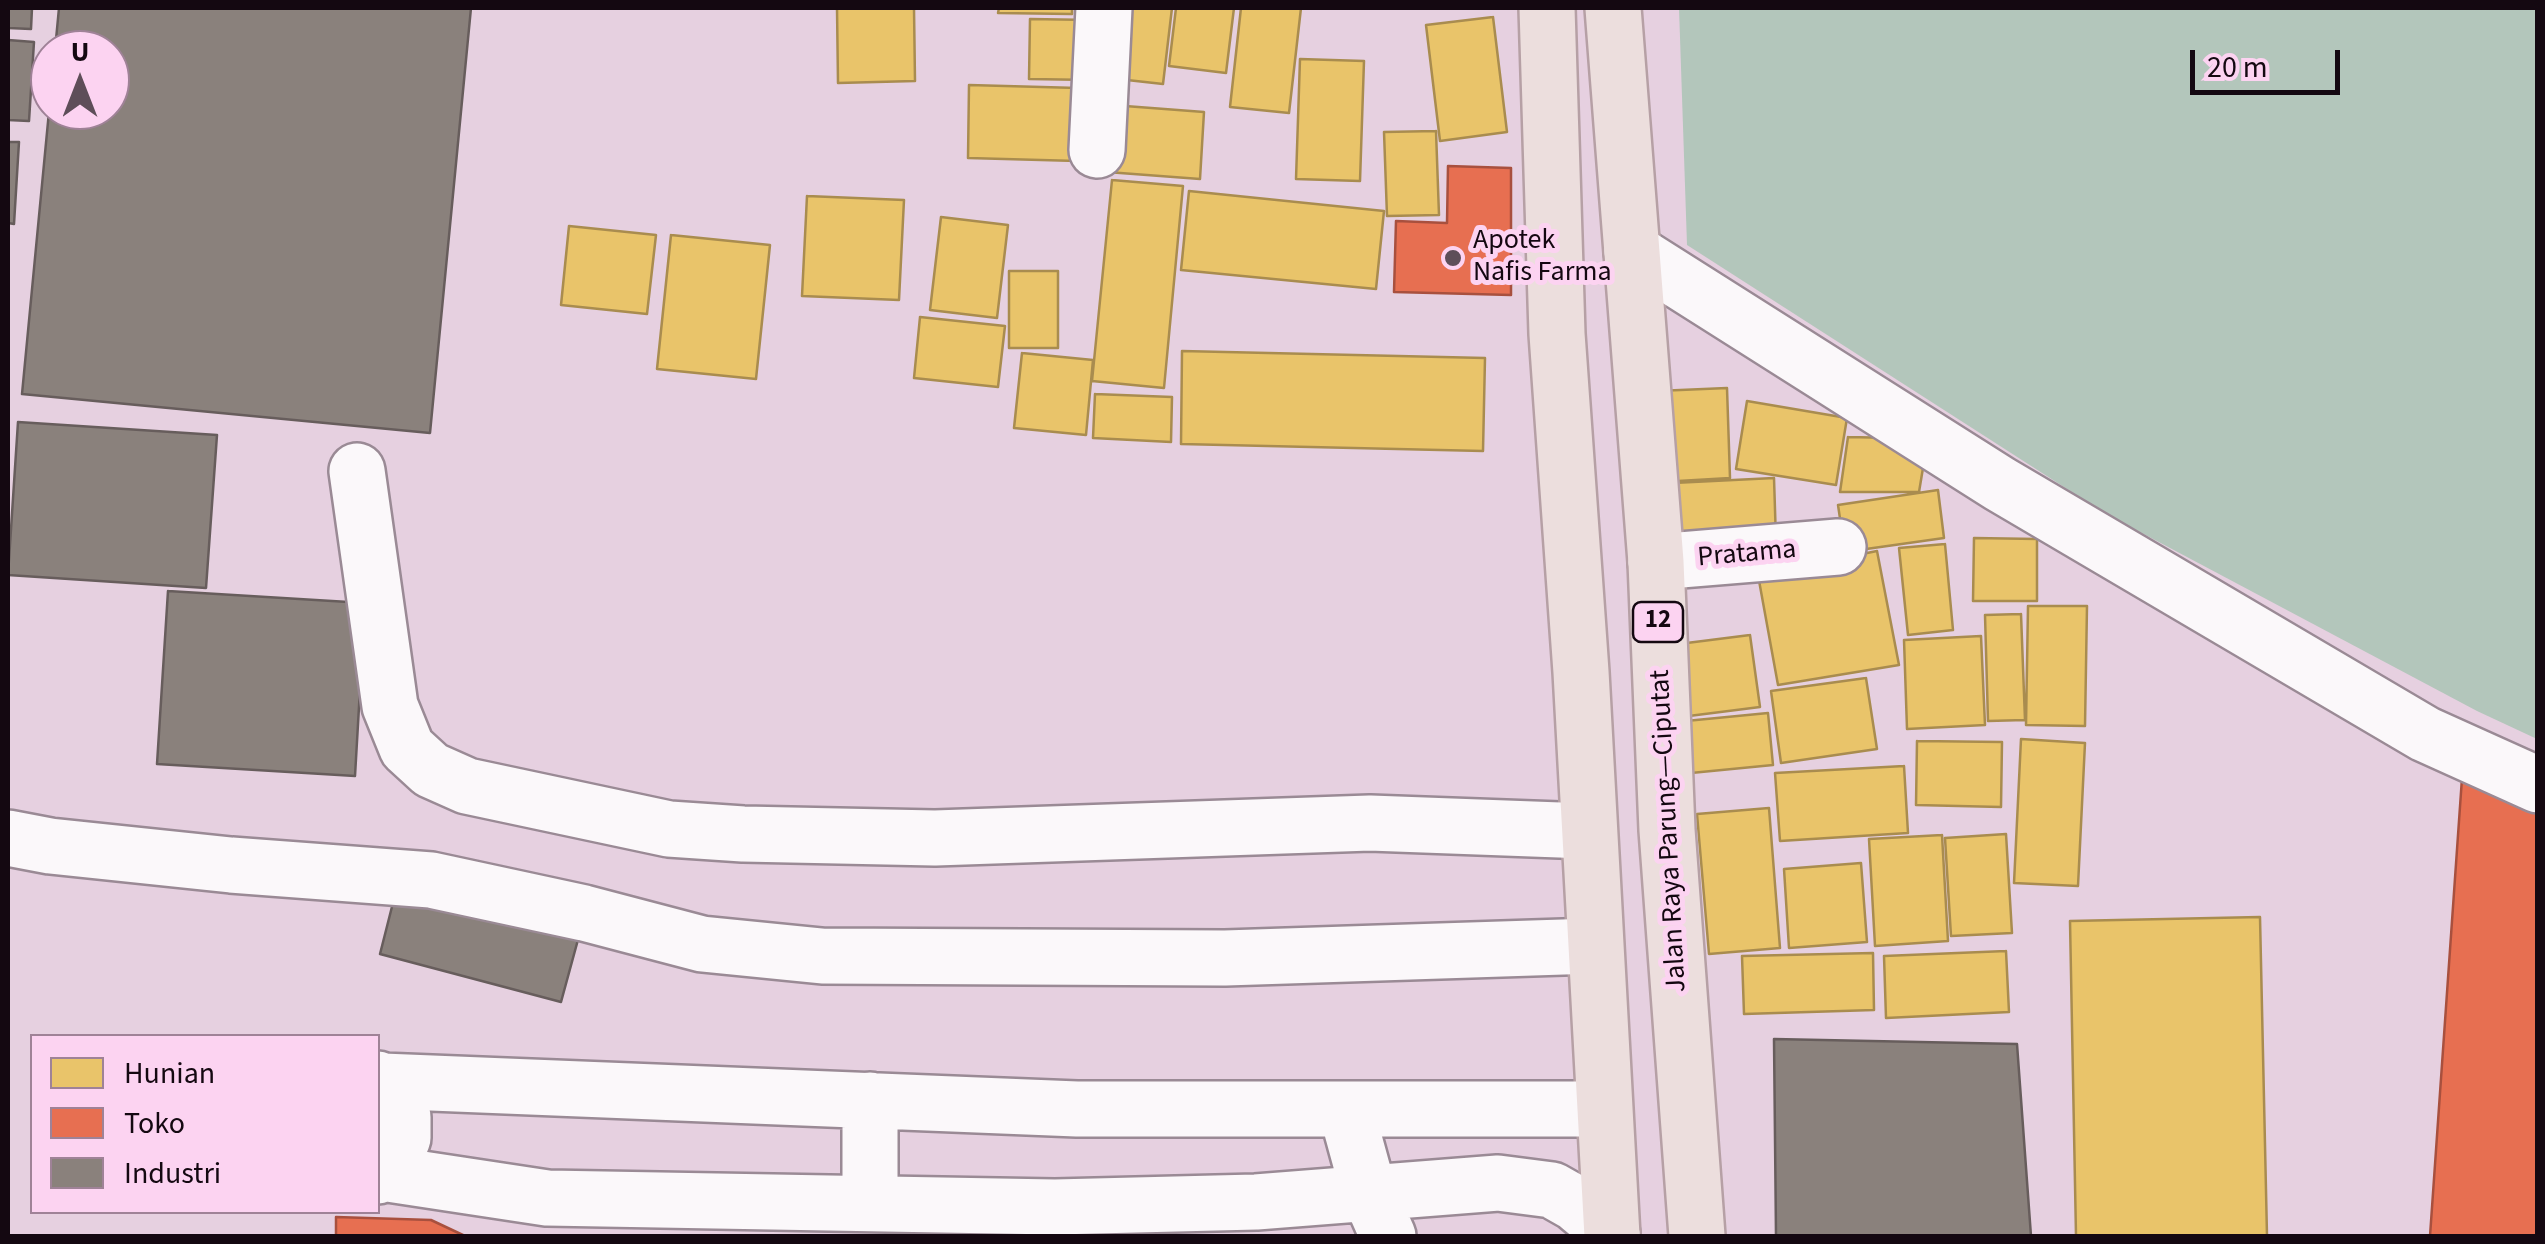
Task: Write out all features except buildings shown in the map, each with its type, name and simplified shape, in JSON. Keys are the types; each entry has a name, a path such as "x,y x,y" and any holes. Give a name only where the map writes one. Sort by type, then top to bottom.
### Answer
{"highway":[{"path":"1547,8 1558,334 1612,1235"},
{"name":"Jalan Raya Parung—Ciputat","path":"1613,8 1656,562 1667,830 1696,1236"},
{"path":"1588,831 1667,830"}],"street":[{"path":"1097,150 1104,8"},
{"path":"1632,251 2017,494 2425,734 2538,785"},
{"path":"357,471 390,706 407,748 431,770 467,786 669,829 743,834 935,838 1370,822 1588,831"},
{"name":"Pratama","path":"1656,562 1838,547"},
{"path":"8,838 231,865 431,880 584,913 702,944 804,954 998,959 1225,958 1594,946"},
{"path":"380,1080 1077,1108 1604,1108"},
{"path":"380,1080 396,1097 403,1117 403,1138 396,1158 380,1175"},
{"path":"870,1100 870,1203"},
{"path":"1346,1108 1378,1215"},
{"path":"380,1175 547,1198 1055,1208 1271,1219 1378,1215 1446,1185 1528,1184 1552,1190 1575,1203 1612,1235"}],"green space":[{"path":"1679,8 2537,8 2537,739 2106,514 1687,245"}],"place":[{"name":"Apotek Nafis Farma","path":"1453,258"}]}
